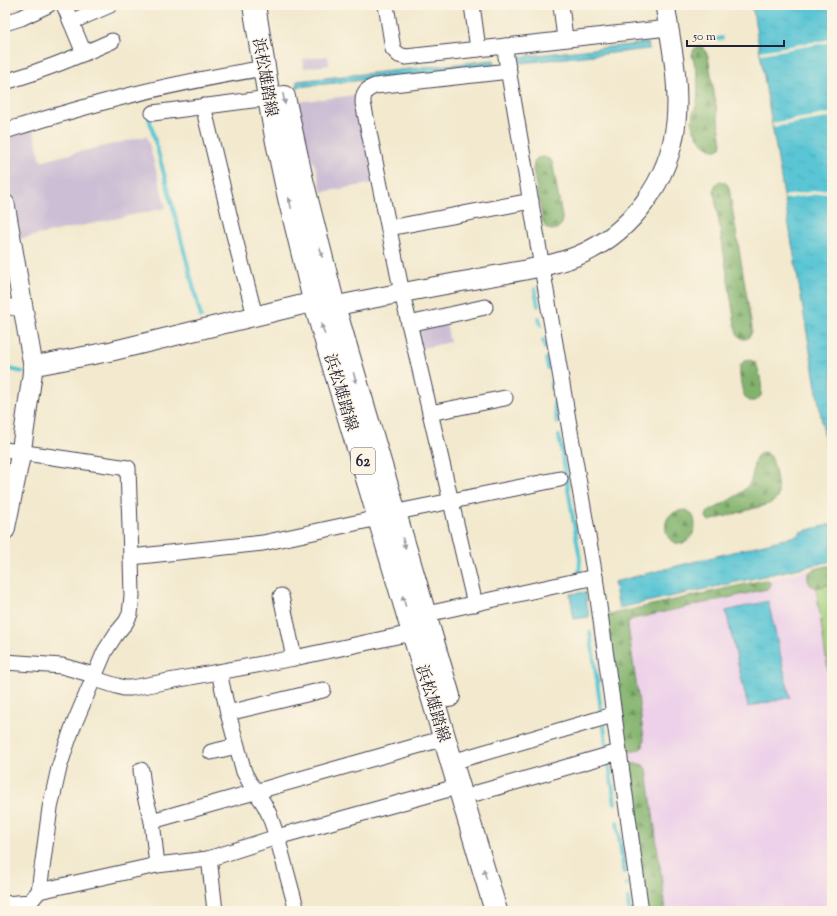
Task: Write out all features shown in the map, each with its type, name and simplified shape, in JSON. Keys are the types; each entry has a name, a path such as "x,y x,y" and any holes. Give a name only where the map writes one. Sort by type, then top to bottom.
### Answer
{"main road":[{"name":"浜松雄踏線","path":"254,5 269,98 289,198 325,305 459,759 468,790 496,911"},
{"name":"浜松雄踏線","path":"268,5 325,305"},
{"name":"浜松雄踏線","path":"419,624 445,738 459,759"},
{"name":"浜松雄踏線","path":"468,790 511,911"}],"street":[{"path":"5,23 21,18 48,5"},
{"path":"64,5 84,53"},
{"path":"71,22 110,5"},
{"path":"386,5 393,49 399,55 406,57 668,28"},
{"path":"472,5 478,49"},
{"path":"561,5 566,40"},
{"path":"33,365 112,351 305,304 325,305 402,293 542,266 577,255 595,247 626,224 639,210 660,178 668,160 676,122 676,83 665,5"},
{"path":"5,82 34,73 112,41"},
{"path":"505,46 594,577 619,752 638,911"},
{"path":"5,131 74,110 124,97 179,84 264,68"},
{"path":"475,604 402,293 363,103 363,96 368,89 375,86 509,71"},
{"path":"153,113 269,98"},
{"path":"204,106 230,221 255,316"},
{"path":"388,228 531,202"},
{"path":"5,204 33,365 32,376 13,452 5,530"},
{"path":"5,306 16,308 24,307"},
{"path":"409,324 485,307"},
{"path":"430,413 505,398"},
{"path":"13,452 128,468 132,596 130,614 102,657 72,729 57,775 48,821 39,892 30,902 15,906"},
{"path":"131,557 263,543 451,501 560,479"},
{"path":"5,662 62,666 90,674 98,680 117,686 132,688 294,658 402,635 419,624 475,604 594,577"},
{"path":"281,596 294,658"},
{"path":"219,672 228,713 244,772 269,814 277,837 297,911"},
{"path":"228,713 324,690"},
{"path":"459,759 614,716"},
{"path":"152,821 445,738"},
{"path":"211,752 237,746"},
{"path":"39,892 157,865 208,859 277,837 619,752"},
{"path":"141,770 144,793 152,821 157,865"},
{"path":"208,859 216,911"}],"shaded area":[{"path":"328,56 329,65 304,68 303,59"},
{"path":"356,95 375,183 322,192 317,170 306,146 297,102"},
{"path":"33,127 41,161 147,136 166,208 19,239 11,195 5,174 5,135"},
{"path":"445,319 450,342 419,349 414,325"},
{"path":"832,565 832,911 645,911 606,617 612,614"}],"green space":[{"path":"703,47 708,56 722,143 718,150 713,150 698,138 692,123 693,113 697,104 698,89 697,74 692,55 694,49"},
{"path":"544,157 551,160 553,166 562,217 562,224 557,229 551,230 546,228 543,222 533,170 534,163 537,158"},
{"path":"720,181 726,183 729,188 752,328 752,332 746,339 741,338 736,331 714,191 717,183"},
{"path":"750,360 755,362 761,383 761,396 757,400 752,401 748,400 744,394 740,373 740,365 744,361"},
{"path":"763,452 770,456 774,464 778,492 776,500 769,504 709,521 706,516 708,512 736,496 746,488 751,480 756,458"},
{"path":"686,510 693,516 695,524 694,532 690,539 684,543 677,543 668,538 666,522 673,513"},
{"path":"832,565 832,584 816,588 811,586 808,576 813,570"},
{"path":"768,580 771,584 767,589 633,619 628,622 644,739 643,747 635,751 626,751 606,617 612,614"},
{"path":"832,584 832,699 816,588"},
{"path":"636,763 643,765 647,770 666,911 645,911 626,771 629,765"}],"water":[{"path":"752,5 832,5 832,463 829,464"},
{"path":"648,43 649,49 520,63 519,57"},
{"path":"494,60 495,66 297,87 297,81"},
{"path":"832,524 832,561 619,608 614,582 800,535 800,532"},
{"path":"585,592 589,617 574,619 570,594"},
{"path":"768,601 790,697 748,707 726,611"}],"pier":[{"path":"832,39 832,42 761,54 760,51"},
{"path":"832,113 832,117 773,127 772,123"},
{"path":"832,188 832,192 785,199 784,196"}],"waterway":[{"path":"718,39 722,38"},
{"path":"148,114 201,317"},
{"path":"535,289 538,306"},
{"path":"539,318 541,325"},
{"path":"543,340 545,348"},
{"path":"546,359 548,368"},
{"path":"5,368 23,372"},
{"path":"551,383 552,389"},
{"path":"554,403 557,423"},
{"path":"559,436 580,559 579,575"},
{"path":"590,632 601,710"},
{"path":"604,726 607,752"},
{"path":"608,758 615,803"},
{"path":"617,822 624,872"},
{"path":"628,898 629,909"}]}
